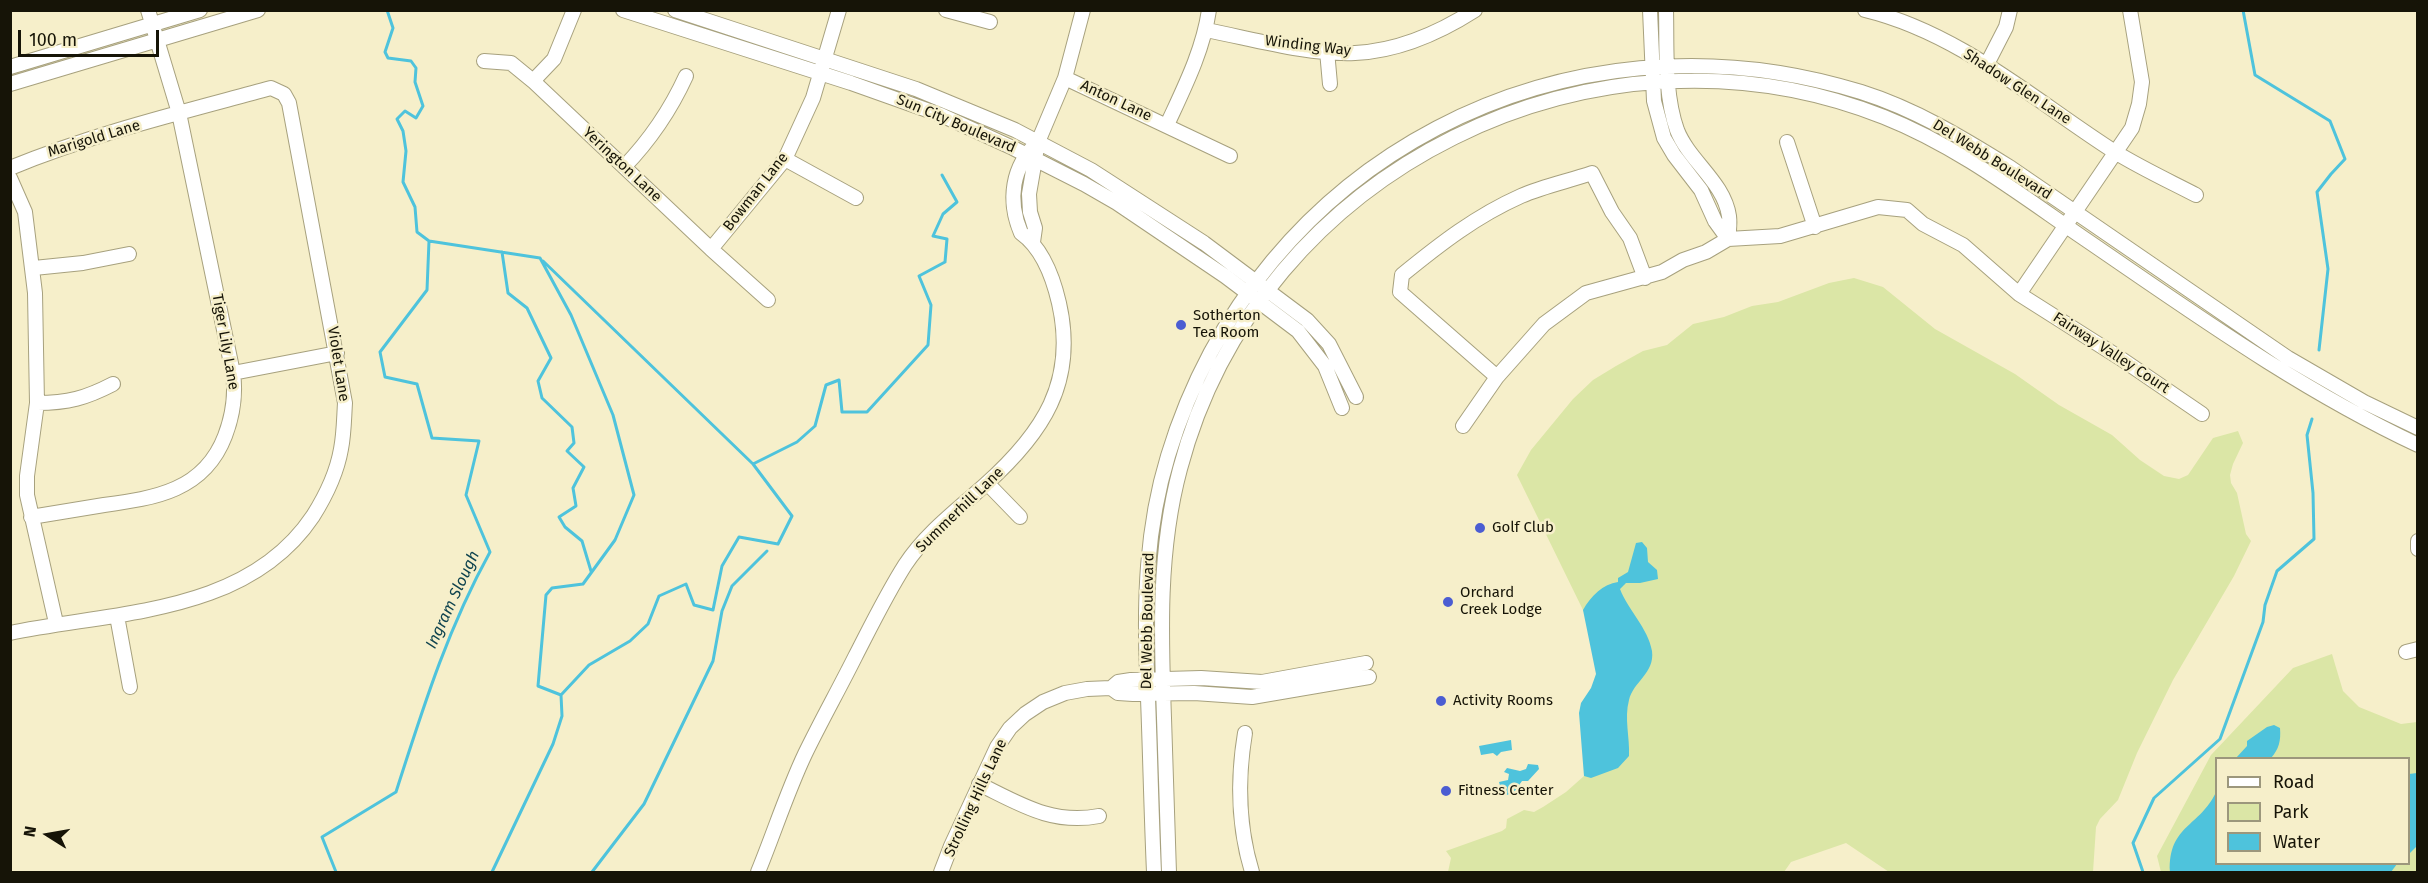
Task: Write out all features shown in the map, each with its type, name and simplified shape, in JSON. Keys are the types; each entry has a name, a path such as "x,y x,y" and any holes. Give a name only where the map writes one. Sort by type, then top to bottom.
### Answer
{"street":[{"name":"Tiger Lily Lane","path":"31,517 166,494 191,480 213,460 228,428 235,389 233,373 179,113 148,10"},
{"path":"10,84 154,32 200,10"},
{"path":"10,67 154,32 258,10"},
{"path":"533,81 554,59 574,10"},
{"name":"Sun City Boulevard","path":"623,10 936,97 1038,142 1091,170 1135,196 1252,287 1260,302 1298,331 1308,342 1325,366 1342,408"},
{"name":"Sun City Boulevard","path":"675,10 823,66 941,115 1030,156 1117,203 1252,287 1268,290 1319,332 1338,358 1356,397"},
{"name":"Bowman Lane","path":"711,249 785,159 813,98 839,10"},
{"path":"946,10 990,22"},
{"name":"Summerhill Lane","path":"758,873 805,755 906,563 929,535 987,483 1035,434 1050,410 1061,378 1065,350 1063,322 1057,294 1033,242 1035,228 1030,212 1030,156 1065,78 1083,10"},
{"path":"1167,125 1189,78 1206,30 1209,10"},
{"name":"Winding Way","path":"1206,30 1327,51 1355,53 1424,38 1448,27 1475,10"},
{"path":"1650,10 1653,82 1658,118 1664,138 1674,156 1701,190 1715,221 1728,239"},
{"path":"1666,10 1672,114 1686,148 1713,182 1724,202 1729,216 1728,239"},
{"name":"Shadow Glen Lane","path":"1865,10 1880,12 1932,35 1987,64 2117,153 2196,195"},
{"path":"1987,64 2007,27 2010,10"},
{"path":"2019,294 2132,128 2142,82 2130,10"},
{"path":"1327,51 1330,84"},
{"name":"Yerington Lane","path":"484,61 511,63 533,81 768,300"},
{"name":"Del Webb Boulevard","path":"1154,873 1145,603 1147,565 1160,484 1176,429 1202,368 1229,318 1252,287 1299,231 1335,196 1380,162 1425,134 1480,108 1535,88 1593,74 1652,65 1713,65 1770,71 1814,79 1863,93 1906,109 1943,127 1992,156 2070,219 2280,371 2358,416 2418,445"},
{"path":"624,166 659,126 671,108 686,76"},
{"name":"Anton Lane","path":"1065,78 1230,156"},
{"name":"Del Webb Boulevard","path":"1168,873 1162,679 1162,567 1169,513 1181,462 1216,374 1232,344 1268,290 1317,234 1346,208 1389,175 1434,147 1488,121 1541,102 1595,89 1653,82 1712,80 1768,86 1868,111 1917,131 1974,162 2070,219 2288,358 2364,402 2418,428"},
{"name":"Violet Lane","path":"10,633 56,623 117,616 201,597 252,574 282,552 301,534 320,504 341,451 345,403 289,104 284,94 271,88 179,113"},
{"name":"Marigold Lane","path":"10,168 62,147 179,113"},
{"path":"1787,142 1815,226"},
{"path":"785,159 856,198"},
{"path":"1497,377 1400,292 1402,275 1449,237 1486,213 1524,195 1592,173 1612,212 1630,238 1645,278"},
{"path":"10,178 25,212 34,268 38,347 37,403 27,476 31,517 56,623"},
{"name":"Fairway Valley Court","path":"1728,239 1780,236 1878,207 1907,210 1923,224 1963,245 2019,294 2202,414"},
{"path":"1463,426 1497,377 1544,324 1586,293 1645,278 1706,252 1728,239"},
{"path":"34,268 83,263 129,254"},
{"path":"233,373 337,353"},
{"path":"37,403 62,403 87,397 113,384"},
{"path":"987,483 1020,517"},
{"path":"2418,541 2418,549"},
{"path":"117,616 130,687"},
{"name":"Strolling Hills Lane","path":"941,873 997,747 1010,728 1042,702 1065,693 1111,688 1118,693 1206,693 1252,697 1368,670 1262,682 1201,678 1118,682 1111,688"},
{"path":"1245,733 1240,766 1240,808 1245,850 1252,873"},
{"path":"979,784 1035,812 1058,818 1081,819 1099,816"}],"green space":[{"path":"1854,278 1883,287 1935,329 2015,374 2059,405 2112,435 2140,460 2164,476 2179,479 2188,475 2213,438 2238,431 2243,443 2230,475 2231,483 2237,493 2246,534 2251,541 2234,576 2173,680 2137,753 2118,800 2100,819 2096,827 2093,872 1889,872 1846,843 1791,862 1784,872 1448,872 1451,858 1446,851 1502,831 1506,828 1507,819 1524,810 1534,812 1543,807 1566,792 1584,776 1609,674 1583,610 1517,475 1531,450 1573,399 1593,380 1643,351 1667,345 1693,324 1724,317 1752,306 1778,302 1829,283"},
{"path":"2332,654 2343,691 2359,707 2401,724 2417,722 2417,872 2161,872 2157,856 2211,755 2293,668"}],"water":[{"path":"1642,542 1647,548 1648,562 1657,570 1658,579 1626,583 1620,589 1650,643 1652,659 1629,700 1627,714 1629,756 1618,768 1591,778 1584,776 1579,713 1581,703 1591,688 1596,674 1583,610 1598,592 1607,585 1618,582 1618,578 1628,572 1636,543"},
{"path":"2274,725 2280,728 2278,748 2272,757 2237,757 2247,746 2247,741 2267,727"},
{"path":"1511,740 1512,750 1501,752 1497,756 1493,753 1481,755 1479,746"},
{"path":"1528,764 1538,765 1539,769 1528,781 1522,781 1515,791 1507,795 1501,789 1499,782 1508,780 1509,774 1504,772 1507,768 1520,771 1526,769"},
{"path":"2417,773 2417,846 2410,853 2410,774"},
{"path":"2215,794 2215,865 2396,865 2391,872 2170,872 2171,857 2179,835 2209,804"}],"waterway":[{"name":"Ingram Slough","path":"336,872 322,837 396,792 448,640 490,552 466,495 479,441 432,438 417,384 385,377 380,352 427,290 429,241 417,232 415,207 403,182 406,151 403,131 397,119 405,111 416,118 423,106 415,82 416,68 411,61 388,58 385,52 393,28 387,10"},
{"path":"2243,10 2255,75 2330,121 2345,159 2317,192 2328,269 2319,350"},
{"path":"492,872 553,744 562,716 561,695 589,665 630,641 648,624 659,596 686,584 694,605 713,610 722,566 739,537 778,544 792,516 753,464 797,442 815,426 826,385 839,380 842,412 867,412 928,345 931,305 919,276 945,262 947,239 933,236 943,214 957,202 942,175"},
{"path":"429,241 540,258 571,315 613,415 634,495 615,540 583,584 552,588 546,595 538,686 561,695"},
{"path":"502,252 508,293 527,308 551,358 538,381 542,398 572,427 574,443 567,451 584,467 573,488 576,506 559,517 565,527 582,541 591,571"},
{"path":"543,261 753,464"},
{"path":"2143,872 2133,843 2154,798 2220,739 2263,622 2265,605 2277,571 2314,539 2313,493 2307,435 2312,419"},
{"path":"592,872 644,804 713,661 722,611 732,586 767,551"}],"place":[{"name":"Sotherton Tea Room","path":"1181,325"},
{"name":"Golf Club","path":"1480,528"},
{"name":"Orchard Creek Lodge","path":"1448,602"},
{"name":"Activity Rooms","path":"1441,701"},
{"name":"Fitness Center","path":"1446,791"}]}
